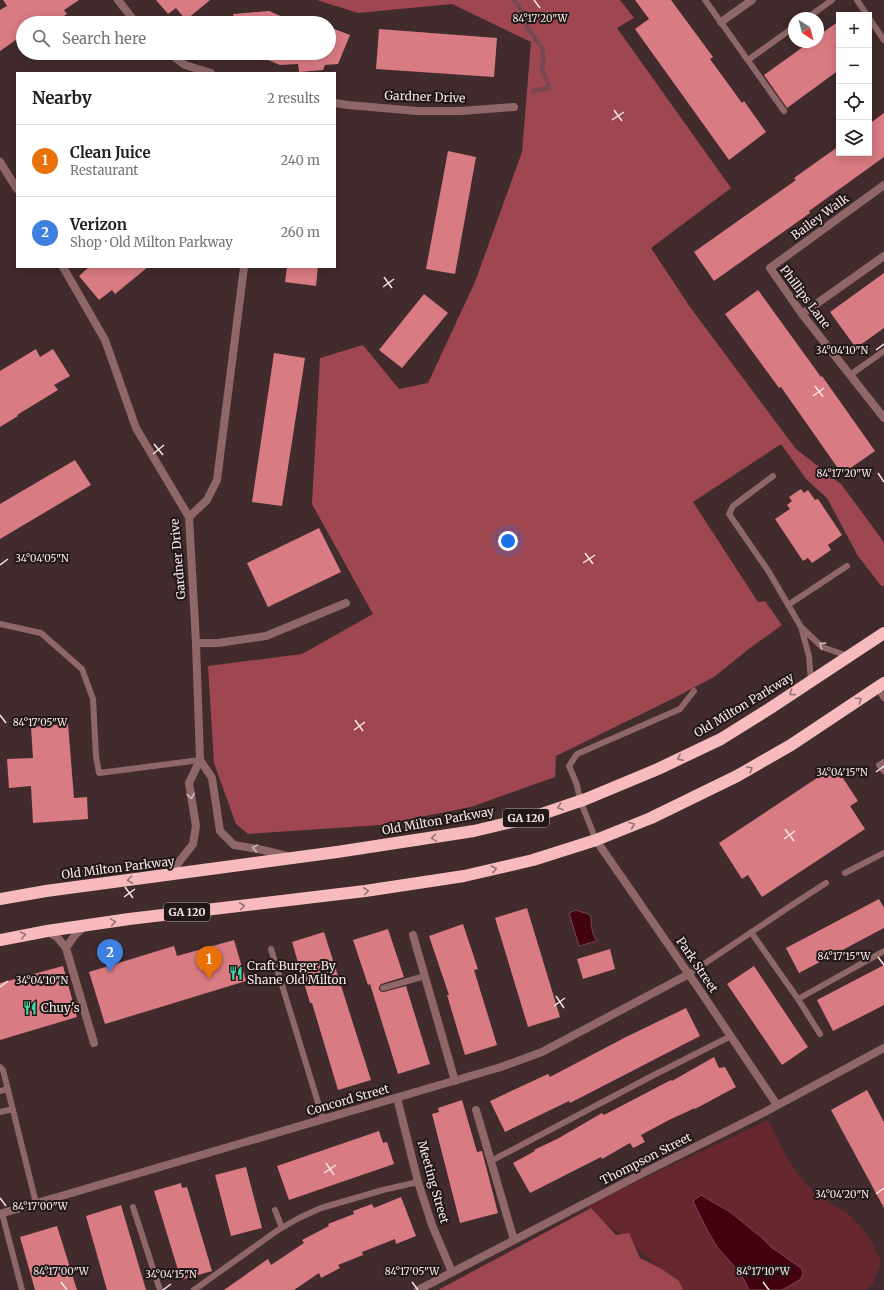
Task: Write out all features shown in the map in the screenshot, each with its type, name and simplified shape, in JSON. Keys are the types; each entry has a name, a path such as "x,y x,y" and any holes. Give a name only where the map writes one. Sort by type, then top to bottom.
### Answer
{"highway":[{"name":"Old Milton Parkway","path":"0,899 46,891 292,858 474,831 533,817 658,769 721,739 884,633"},
{"name":"GA 120","path":"0,940 47,931 129,919 365,891 464,876 533,860 596,840 651,818 738,776 791,744 880,685"}],"street":[{"path":"118,0 131,16"},
{"path":"721,22 752,0"},
{"path":"178,60 185,65 208,72"},
{"name":"Gardner Drive","path":"336,103 417,111 461,111 514,107"},
{"path":"0,162 16,187"},
{"name":"Bailey Walk","path":"770,268 884,184"},
{"path":"802,314 884,256"},
{"name":"Gardner Drive","path":"64,268 105,340 136,428 189,516 196,643 200,760 189,783 196,826 193,844 169,875"},
{"path":"189,516 207,500 217,480 244,268"},
{"name":"Phillips Lane","path":"770,268 802,314 883,417"},
{"path":"196,643 218,643 266,636 346,603"},
{"path":"200,760 212,778 220,831 234,845 264,850 292,858"},
{"name":"Park Street","path":"596,840 689,974 777,1105"},
{"path":"66,948 72,938 84,926"},
{"path":"47,931 57,937 66,948 94,1043"},
{"path":"413,935 455,1081"},
{"name":"Concord Street","path":"1,1214 501,1067 542,1052 689,974"},
{"name":"Thompson Street","path":"418,1290 777,1105 884,1048"},
{"name":"Meeting Street","path":"397,1098 418,1182 432,1225 452,1272"},
{"path":"476,1110 514,1240"}],"lane":[{"path":"705,0 784,111"},
{"path":"815,12 832,0"},
{"path":"857,0 865,12"},
{"path":"872,22 884,40"},
{"path":"748,60 788,32"},
{"path":"850,375 884,351"},
{"path":"773,476 733,506 729,514 769,572 801,627 809,656 810,681"},
{"path":"788,605 848,566"},
{"path":"0,624 41,633 82,669 93,699 96,756 99,774 200,760"},
{"path":"801,627 822,647 848,656"},
{"path":"880,685 884,698"},
{"path":"596,840 580,800 577,785 569,766 577,754 680,709 694,691"},
{"path":"884,762 879,765 884,771"},
{"path":"846,873 884,853"},
{"path":"689,974 826,884"},
{"path":"751,932 798,999 820,1034"},
{"path":"271,949 323,1119"},
{"path":"798,999 884,951"},
{"path":"383,988 425,976"},
{"path":"491,1161 731,1036"},
{"path":"0,1067 4,1070 36,1203"},
{"path":"0,1091 8,1089"},
{"path":"0,1112 13,1109"},
{"path":"194,1290 282,1228 299,1218 321,1208 383,1190 418,1182"},
{"path":"133,1207 160,1290"},
{"path":"275,1210 282,1228"},
{"path":"1,1214 22,1290"}],"shaded area":[{"path":"317,0 620,0 634,18 617,28 731,188 651,248 690,307 796,449 841,484 881,538 884,543 884,585 882,587 858,556 827,498 807,480 781,444 693,502 758,602 765,601 782,625 714,677 556,756 555,777 471,807 380,825 248,834 236,824 214,763 208,666 302,654 373,614 312,504 320,358 363,345 399,389 428,383 475,282 522,152 531,42 452,4 358,13"},
{"path":"576,910 588,914 591,917 592,930 597,941 579,946 569,913"},
{"path":"768,1120 787,1158 804,1182 829,1203 848,1213 870,1238 881,1262 873,1283 865,1290 677,1290 668,1278 647,1257 590,1210 587,1205"},
{"path":"701,1195 730,1212 771,1247 801,1268 803,1273 801,1279 782,1290 749,1290 742,1276 716,1245 704,1223 693,1201"},
{"path":"591,1208 616,1235 629,1233 640,1258 660,1268 679,1281 683,1290 438,1290"}],"building":[{"path":"3,0 79,0 64,10 67,14 64,16 16,16 16,40 0,51 0,10 7,6"},
{"path":"156,0 210,0 191,16 183,16 176,8 168,14"},
{"path":"635,0 671,0 713,57 710,59 742,103 744,101 766,132 729,160 635,29 649,19"},
{"path":"269,11 281,16 233,16 233,14"},
{"path":"836,23 836,72 787,108 764,75 802,48 824,48 824,32"},
{"path":"379,29 497,38 494,77 376,69"},
{"path":"336,30 350,35 338,64 325,65 323,70 299,72 298,64 280,65 268,60 336,60"},
{"path":"884,113 884,157 809,211 810,213 714,281 694,252 796,180 794,178 836,148 836,156 872,156 872,122"},
{"path":"448,151 476,157 455,274 426,269"},
{"path":"88,268 147,268 115,294 112,290 99,300 79,276"},
{"path":"287,268 318,268 316,286 285,282"},
{"path":"884,273 884,328 856,348 830,312"},
{"path":"758,290 821,377 822,376 875,451 842,474 781,387 779,388 725,314"},
{"path":"424,294 448,313 402,368 379,350"},
{"path":"36,349 40,357 53,349 70,376 54,385 58,390 0,427 0,371"},
{"path":"274,353 305,358 282,506 252,502"},
{"path":"75,460 91,485 0,539 0,504"},
{"path":"801,489 804,493 808,490 815,500 818,499 842,535 828,545 831,550 812,563 808,558 803,561 775,519 790,509 787,505 792,501 789,497"},
{"path":"319,528 341,572 268,607 247,563"},
{"path":"68,724 74,798 87,797 88,819 33,823 31,786 9,788 7,759 33,758 31,727"},
{"path":"835,766 858,801 850,806 865,829 762,897 748,875 742,879 719,843"},
{"path":"879,899 884,908 884,928 799,973 786,948"},
{"path":"527,908 560,1017 528,1027 495,918"},
{"path":"463,924 478,969 474,970 497,1045 465,1055 447,995 449,995 429,936"},
{"path":"388,929 404,977 381,984 379,990 384,992 406,986 430,1064 398,1074 370,984 368,985 353,940"},
{"path":"324,932 371,1080 338,1090 292,942"},
{"path":"234,940 246,981 105,1024 89,972 174,946 177,956"},
{"path":"610,949 615,969 583,979 577,959"},
{"path":"884,965 884,1005 833,1031 817,1000"},
{"path":"63,966 77,1017 0,1040 0,983"},
{"path":"754,966 808,1047 782,1065 727,984"},
{"path":"686,1008 700,1036 570,1103 569,1101 505,1132 490,1101 548,1074 550,1077 624,1038"},
{"path":"714,1057 719,1068 725,1067 736,1087 641,1135 645,1142 633,1148 630,1143 602,1159 601,1157 530,1193 513,1163 602,1113 604,1115 671,1080 672,1081"},
{"path":"867,1090 884,1122 884,1208 831,1110"},
{"path":"462,1100 477,1152 482,1151 498,1213 460,1223 432,1114 439,1112 438,1108"},
{"path":"379,1131 383,1143 387,1142 394,1164 289,1200 277,1166"},
{"path":"246,1167 262,1228 231,1236 215,1175"},
{"path":"181,1183 182,1188 187,1187 212,1271 181,1280 154,1191"},
{"path":"401,1197 416,1236 396,1244 395,1239 362,1252 363,1255 338,1265 340,1268 321,1278 319,1273 294,1290 224,1290 268,1259 271,1265 304,1243 302,1240 329,1226 328,1224 354,1214 353,1211 372,1204 374,1208"},
{"path":"121,1205 146,1290 107,1290 86,1216"},
{"path":"57,1226 77,1290 35,1290 20,1237"}],"waterway":[{"path":"514,0 526,17 527,27 542,48 544,58 542,68 546,79"},
{"path":"533,91 548,88 548,84"}],"place":[{"name":"Verizon","path":"110,972"},
{"name":"Craft Burger By Shane Old Milton","path":"236,973"},
{"name":"Clean Juice","path":"209,979"},
{"name":"Chuy's","path":"30,1008"}]}
